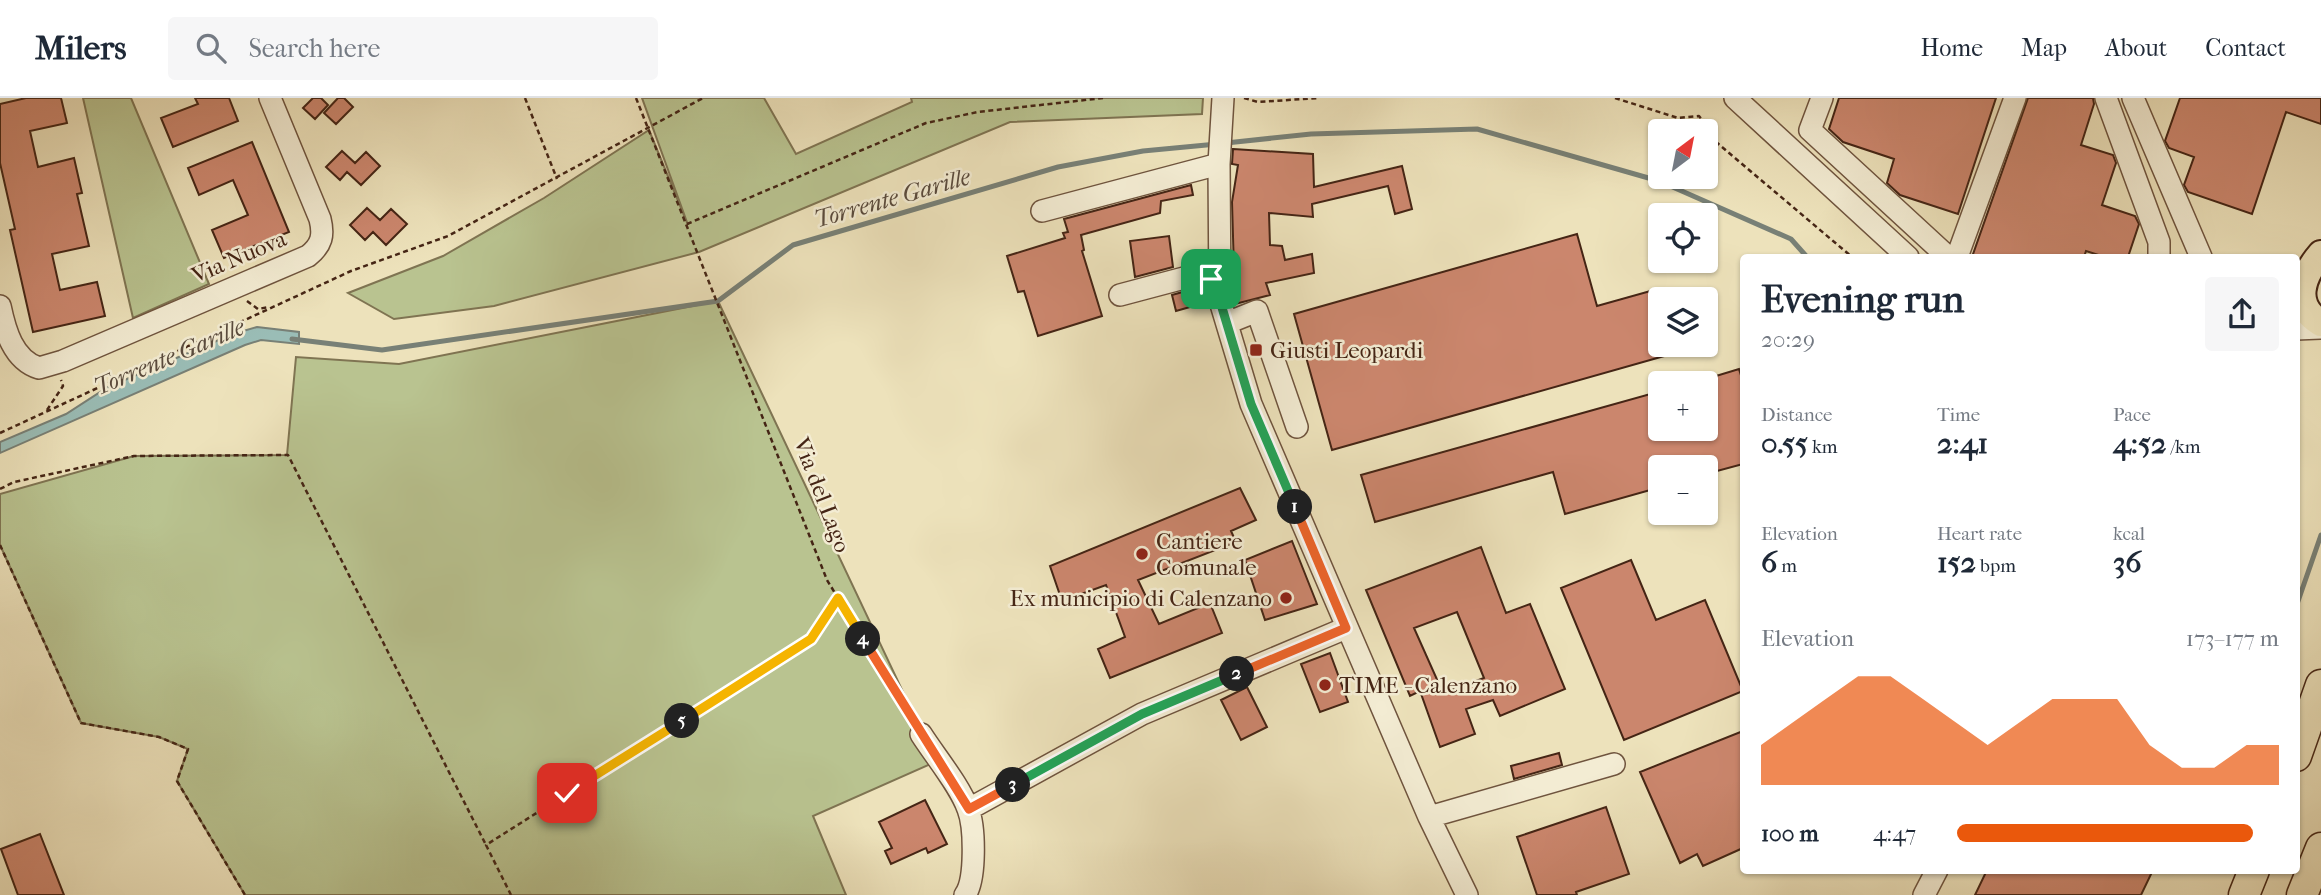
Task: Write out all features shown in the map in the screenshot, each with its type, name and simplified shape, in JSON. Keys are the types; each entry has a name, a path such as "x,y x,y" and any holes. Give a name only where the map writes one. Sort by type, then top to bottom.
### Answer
{"highway":[{"path":"2301,743 2321,685"},
{"path":"2302,895 2321,848"},
{"path":"2245,895 2253,874"}],"main road":[{"path":"2300,294 2307,270 2321,254"},
{"path":"2300,299 2321,326"}],"street":[{"name":"Via Nuova","path":"0,306 15,349 30,365 39,368 240,285 308,256 316,250 323,233 270,98"},
{"path":"1735,98 1905,254"},
{"path":"1822,98 1810,130 1945,254"},
{"path":"1958,254 2015,98"},
{"path":"2106,98 2159,242 2159,254"},
{"path":"2133,98 2200,254"},
{"path":"1223,106 1219,158 1220,301 1251,404 1429,817 1467,895"},
{"path":"1042,211 1219,158"},
{"path":"1121,295 1184,278 1220,279"},
{"path":"1227,323 1257,311 1297,427"},
{"path":"2300,329 2321,326"},
{"path":"969,809 1142,714 1346,628"},
{"path":"921,734 969,809 973,856 971,887 965,895"},
{"path":"1429,817 1614,764"},
{"path":"1924,895 1935,874"}],"path":[{"path":"525,98 557,179"},
{"name":"Via del Lago","path":"636,98 827,580 921,734"},
{"path":"0,433 351,271 448,236 704,98"},
{"path":"687,224 926,123 978,112 1103,98"},
{"path":"1244,98 1258,103 1319,98"},
{"path":"1615,98 1678,118 1699,116 1707,127 1709,136 1848,254"},
{"path":"240,285 249,305 258,309 274,307"},
{"path":"45,412 63,386 55,363"},
{"path":"0,489 14,482 134,456 288,455 511,895"},
{"path":"0,545 81,723 159,737 188,749 177,781 245,895"},
{"path":"486,845 811,639 838,598"}],"green space":[{"path":"83,98 131,98 209,284 133,318"},
{"path":"642,98 764,98 796,154 912,102 911,98 1203,98 1202,114 1010,122 699,252 494,306 394,319 348,293 443,256 544,198 649,130 688,225"},
{"path":"718,301 931,751 933,763 813,816 846,895 245,895 177,781 188,749 159,737 81,723 0,545 0,494 134,456 287,455 296,357 399,364"}],"water":[{"path":"257,327 299,332 299,344 261,340 245,345 0,453 0,442 66,414 108,387 233,334"}],"building":[{"path":"26,98 61,98 67,123 30,131 38,167 74,158 82,193 77,194 89,246 52,254 60,290 97,282 105,316 33,332 10,230 15,229 0,163 0,104"},
{"path":"195,98 229,98 238,121 173,147 161,118 198,104"},
{"path":"313,98 321,98 328,105 315,119 303,108"},
{"path":"338,98 344,98 353,107 336,124 324,113"},
{"path":"1839,98 1996,98 1958,214 1900,195 1887,183 1894,159 1843,142 1829,129"},
{"path":"2028,98 2093,98 2094,104 2081,145 2113,155 2116,163 2102,205 2135,216 2139,224 2129,254 2096,254 2086,251 2085,254 1973,254"},
{"path":"2180,98 2321,98 2321,124 2286,112 2252,214 2188,192 2184,185 2194,157 2169,148 2165,141"},
{"path":"252,142 289,232 224,258 212,230 248,215 233,180 199,195 188,168"},
{"path":"1233,149 1313,154 1314,187 1402,166 1412,209 1395,214 1388,186 1312,204 1313,217 1269,213 1270,245 1282,246 1285,260 1312,254 1314,273 1266,283 1270,295 1235,304 1232,202 1238,165 1232,164"},
{"path":"342,151 355,163 366,152 380,166 361,185 347,172 340,180 326,167"},
{"path":"1191,185 1193,195 1161,201 1160,213 1081,235 1082,251 1102,316 1038,336 1024,291 1018,292 1007,256 1065,238 1063,233 1068,232 1064,219"},
{"path":"367,208 380,220 391,209 407,224 386,245 373,232 365,240 350,225"},
{"path":"1577,234 1597,306 1648,292 1648,357 1661,357 1332,450 1294,314"},
{"path":"1169,236 1173,267 1135,277 1130,241"},
{"path":"1193,291 1197,305 1176,311 1172,295"},
{"path":"1739,369 1740,372 1740,465 1718,471 1718,455 1648,455 1648,491 1565,514 1553,472 1375,522 1361,475 1648,395 1648,441 1718,441 1718,375"},
{"name":"Cantiere Comunale","path":"1240,488 1256,520 1231,531 1236,542 1138,580 1159,624 1210,603 1222,633 1110,678 1098,649 1125,637 1106,585 1062,601 1050,566"},
{"path":"1292,541 1317,604 1265,620 1245,560"},
{"path":"1481,547 1506,613 1530,604 1565,689 1500,716 1493,700 1466,709 1475,734 1440,747 1420,691 1410,696 1366,590","holes":["1457,612 1484,678 1443,693 1414,628"]},
{"path":"1631,560 1656,620 1705,600 1740,684 1740,692 1624,740 1561,588"},
{"path":"1330,653 1348,702 1320,712 1301,664"},
{"path":"1247,687 1267,727 1241,740 1221,700"},
{"path":"1740,732 1740,849 1703,866 1697,854 1680,863 1640,772"},
{"path":"1559,753 1562,765 1514,779 1511,766"},
{"path":"925,800 947,844 928,853 926,848 891,864 885,851 892,848 879,822"},
{"path":"1606,807 1629,874 1576,892 1577,895 1537,895 1517,837"},
{"path":"40,834 64,895 18,895 1,849"},
{"path":"1985,874 2151,874 2141,895 1975,895"}],"waterway":[{"name":"Torrente Garille","path":"1226,143 1311,134 1477,129 1659,181 1791,239 1804,254"},
{"name":"Torrente Garille","path":"292,339 382,350 718,301 793,245 1058,167 1143,151 1217,144"},
{"path":"2300,595 2321,535"}],"place":[{"name":"Giusti Leopardi","path":"1256,350"},
{"name":"Cantiere Comunale","path":"1142,554"},
{"name":"Ex municipio di Calenzano","path":"1286,598"},
{"name":"TIME - Calenzano","path":"1325,685"}],"route":[{"path":"567,793 811,639 838,598 969,809 1142,714 1346,628 1251,404 1220,301 1220,279 1211,279"}]}
